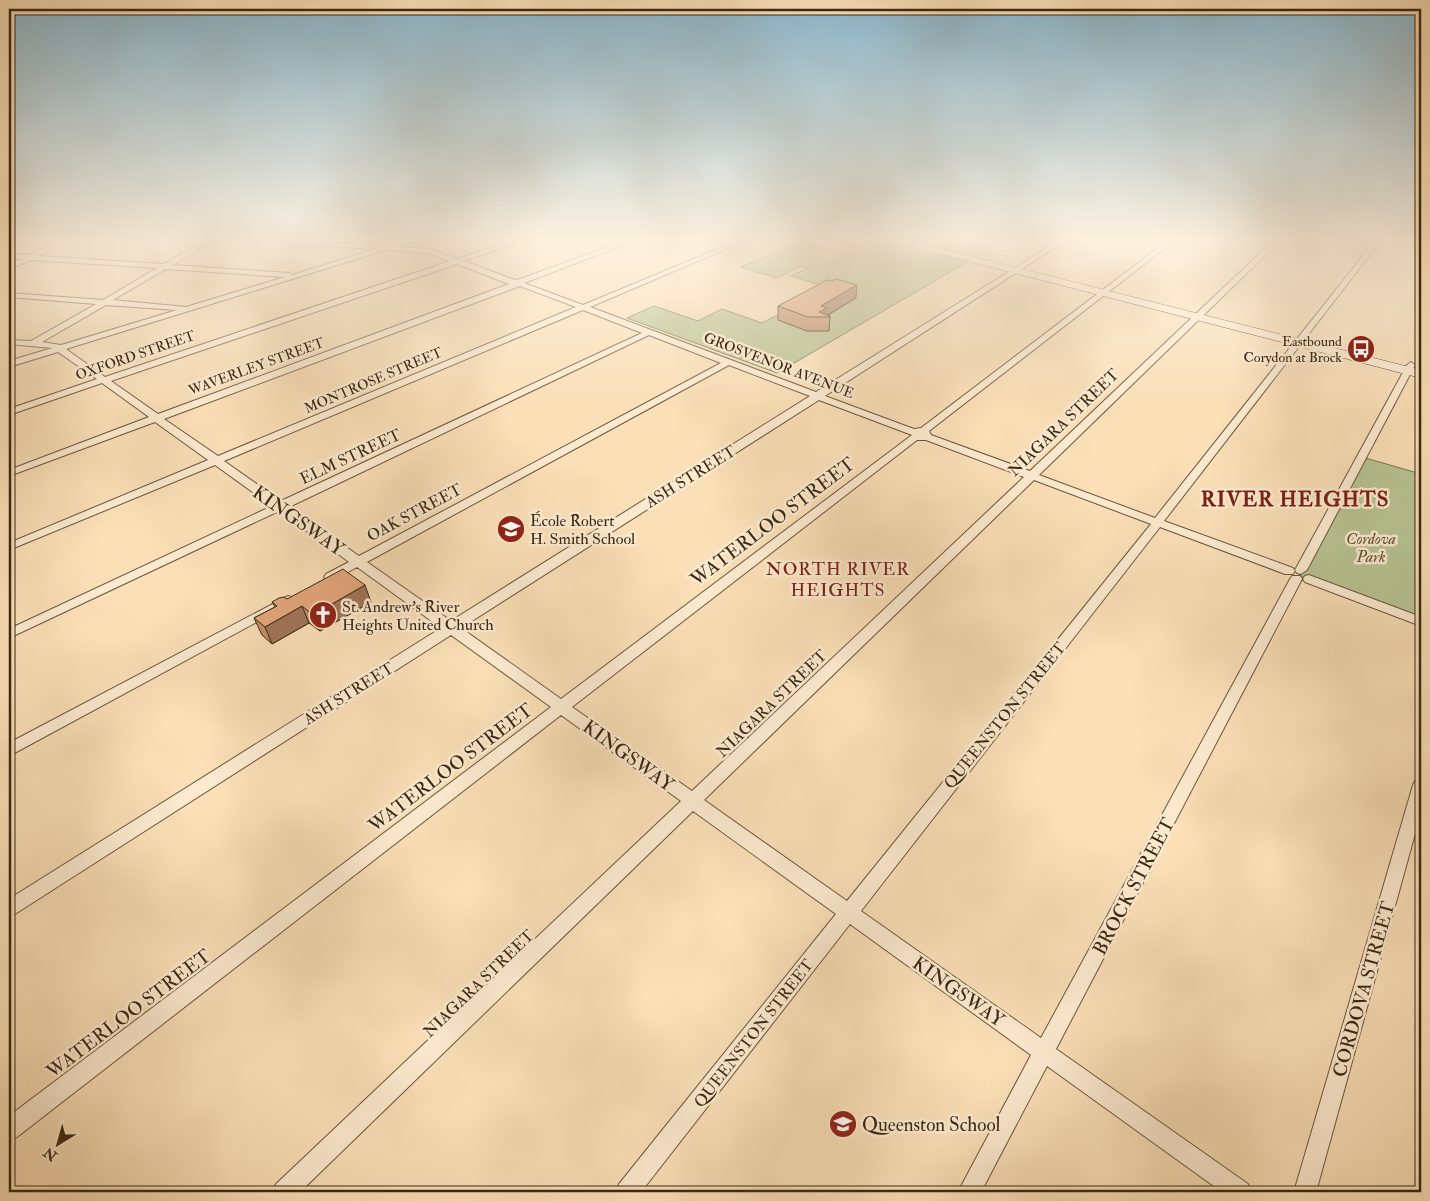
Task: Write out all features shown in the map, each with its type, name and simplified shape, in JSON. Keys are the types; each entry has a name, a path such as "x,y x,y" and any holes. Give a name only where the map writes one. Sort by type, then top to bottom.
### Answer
{"main road":[{"path":"1121,294 1414,368 1421,374"}],"street":[{"path":"33,344 118,294"},
{"path":"9,364 237,294"},
{"name":"OXFORD STREET","path":"9,412 359,294"},
{"name":"WAVERLEY STREET","path":"9,473 488,294"},
{"name":"GROSVENOR AVENUE","path":"548,294 1421,622"},
{"name":"MONTROSE STREET","path":"9,546 614,294"},
{"name":"ASH STREET","path":"9,908 979,294"},
{"name":"WATERLOO STREET","path":"9,1129 1101,294"},
{"name":"NIAGARA STREET","path":"284,1192 1222,294"},
{"name":"QUEENSTON STREET","path":"627,1192 1336,294"},
{"path":"9,295 191,308"},
{"name":"ELM STREET","path":"9,634 650,332"},
{"name":"KINGSWAY","path":"9,342 56,346 1240,1192"},
{"name":"OAK STREET","path":"321,582 730,362"},
{"name":"BROCK STREET","path":"969,1192 1299,575 1414,368"},
{"path":"9,750 296,595"},
{"name":"CORDOVA STREET","path":"1305,1192 1421,785"}],"green space":[{"path":"818,294 912,294 777,373 627,318 654,306 698,321 722,309 762,323"},
{"name":"Cordova Park","path":"1362,457 1421,474 1421,622 1299,575"}],"building":[{"path":"801,294 841,294 821,306 827,308 819,312 830,317 808,317 778,306"},
{"path":"343,569 365,585 313,615 302,606 265,627 254,618 277,606 272,602 279,598 284,597 287,599"}],"place":[{"name":"Eastbound Corydon at Brock","path":"1361,349"},
{"name":"École Robert H. Smith School","path":"511,529"},
{"name":"St. Andrew's River Heights United Church","path":"323,615"},
{"name":"Queenston School","path":"843,1124"}],"district":[{"name":"RIVER HEIGHTS","path":"1295,499"},
{"name":"NORTH RIVER HEIGHTS","path":"838,579"}]}
